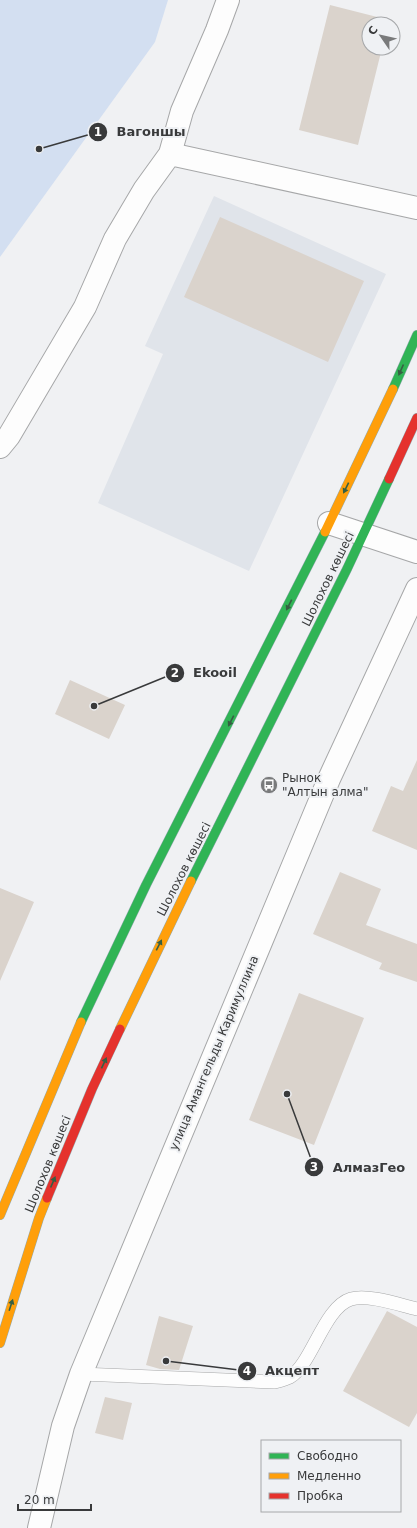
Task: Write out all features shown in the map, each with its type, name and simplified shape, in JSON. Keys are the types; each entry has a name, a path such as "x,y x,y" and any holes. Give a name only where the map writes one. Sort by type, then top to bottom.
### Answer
{"highway":[{"name":"Шолохов көшесі","path":"0,1215 91,999 146,885 329,523 376,427 417,335"},
{"name":"Шолохов көшесі","path":"0,1343 38,1218 92,1089 153,957 363,533 417,418"}],"street":[{"path":"0,447 9,436 85,307 115,239 144,190 170,154 182,111 218,30 228,0"},
{"path":"170,154 417,208"},
{"path":"329,523 417,552"},
{"name":"улица Амангельды Каримуллина","path":"39,1528 64,1426 81,1374 329,779 417,589"}],"lane":[{"path":"81,1374 275,1382 290,1377 298,1369 333,1313 341,1304 351,1299 365,1297 417,1309"}],"shaded area":[{"path":"0,0 168,0 155,42 0,257"},
{"path":"214,196 386,274 249,571 98,503 163,354 145,346"}],"building":[{"path":"330,5 373,16 361,16 361,56 380,56 358,145 299,130"},
{"path":"220,217 364,281 328,362 184,297"},
{"path":"70,680 125,705 109,739 55,714"},
{"path":"417,760 417,850 372,831 391,786 403,791"},
{"path":"340,872 381,889 366,925 417,944 417,982 379,969 382,963 313,934"},
{"path":"0,888 34,902 0,981"},
{"path":"299,993 364,1018 314,1145 249,1120"},
{"path":"387,1311 417,1327 417,1413 409,1427 343,1391"},
{"path":"159,1316 193,1326 179,1370 160,1369 146,1365"},
{"path":"105,1397 132,1403 123,1440 95,1433"}],"traffic: fast":[{"path":"393,389 417,335"},
{"path":"191,881 347,569 389,479"},
{"path":"81,1022 146,885 325,532"}],"traffic: slow":[{"path":"325,532 393,389"},
{"path":"120,1029 191,881"},
{"path":"0,1215 81,1022"},
{"path":"0,1343 39,1218 47,1198"}],"traffic: jam":[{"path":"389,479 417,418"},
{"path":"47,1198 92,1089 120,1029"}],"place":[{"name":"Вагоншы","path":"39,149"},
{"name":"Ekooil","path":"94,706"},
{"name":"Рынок \"Алтын алма\"","path":"269,785"},
{"name":"АлмазГео","path":"287,1094"},
{"name":"Акцепт","path":"166,1361"}]}
